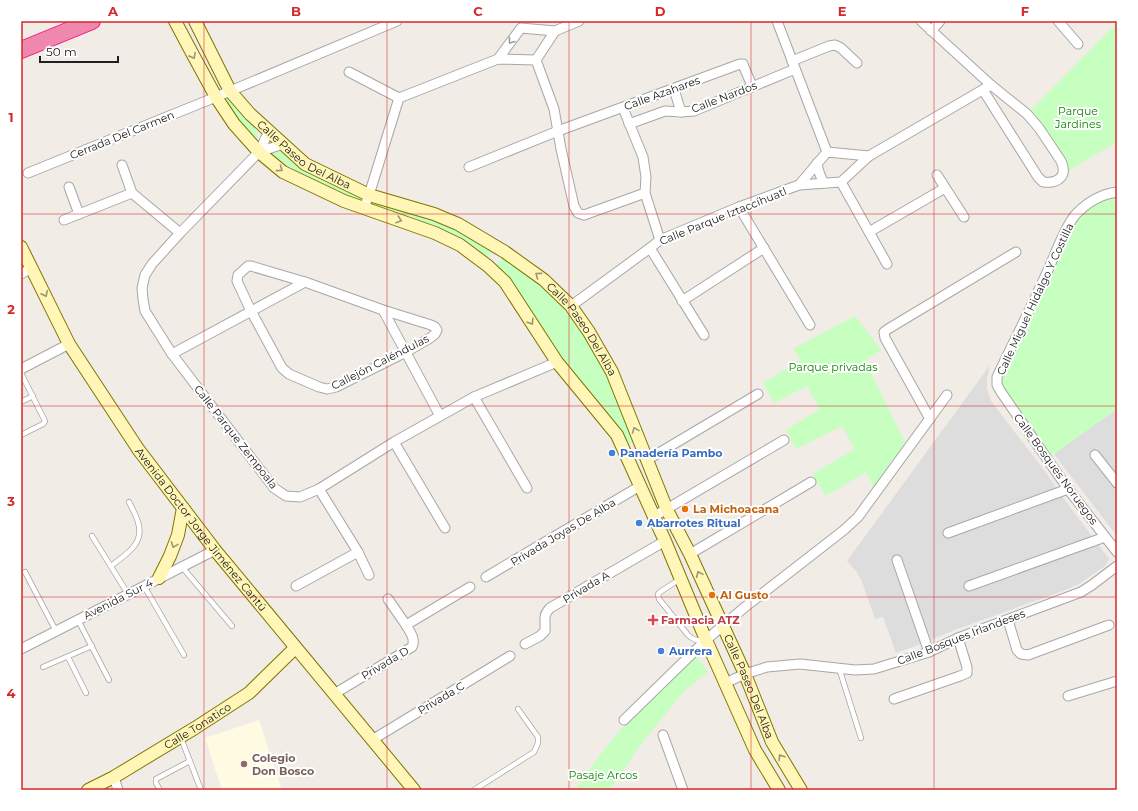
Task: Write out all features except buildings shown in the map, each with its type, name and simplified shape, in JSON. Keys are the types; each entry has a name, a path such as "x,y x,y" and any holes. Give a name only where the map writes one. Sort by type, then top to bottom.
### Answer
{"highway":[{"path":"21,50 92,21"}],"street":[{"name":"Calle Paseo Del Alba","path":"175,21 216,97 234,124 259,152 283,172 344,201 450,239 488,266 505,282 557,362 617,435 755,750 779,790"},
{"name":"Calle Paseo Del Alba","path":"195,21 230,90 250,114 305,164 369,195 434,214 458,224 506,252 544,280 571,306 589,332 612,372 667,510 690,554 745,674 772,742 801,790"},
{"name":"Cerrada Del Carmen","path":"28,173 216,97 397,21"},
{"path":"498,59 520,24 555,31 579,21"},
{"path":"777,21 827,152 869,156"},
{"path":"921,21 992,85 1027,114 1040,128 1063,166 1063,174 1058,180 1051,183 1043,182 1038,177 983,90"},
{"path":"931,30 940,21"},
{"path":"1058,21 1078,44"},
{"path":"536,60 555,31"},
{"name":"Calle Nardos","path":"629,124 665,111 694,111 752,86 829,46 836,45 858,62"},
{"path":"349,72 399,98 498,59 536,60"},
{"path":"536,60 554,109 561,149 574,206 578,213 584,215 645,193"},
{"name":"Calle Azahares","path":"469,167 558,131 740,64 743,64 752,86"},
{"path":"887,264 841,182 869,156 992,85"},
{"path":"674,89 681,112"},
{"path":"364,208 399,98"},
{"path":"623,108 643,156 646,177 645,193 660,240"},
{"name":"Calle Parque Zempoala","path":"269,132 259,152 152,264 145,275 142,288 146,311 172,354 274,488 286,496 300,497 319,489 394,442 474,397 557,362"},
{"name":"Calle Parque Zempoala","path":"259,152 283,144"},
{"name":"Calle Parque Iztaccíhuatl","path":"799,185 827,152"},
{"path":"818,163 818,170 824,183"},
{"path":"122,165 132,193 180,233"},
{"path":"937,175 964,217"},
{"name":"Calle Parque Iztaccíhuatl","path":"571,306 660,240 739,207 799,185 841,182"},
{"path":"68,187 79,214"},
{"path":"869,232 945,188"},
{"name":"Calle Miguel Hidalgo Y Costilla","path":"997,385 997,377 1035,299 1067,228 1076,214 1089,203 1102,195 1117,192"},
{"path":"64,220 132,193"},
{"path":"739,207 810,325"},
{"name":"Avenida Doctor Jorge Jiménez Cantú","path":"21,247 26,271 69,344 138,449 214,550 413,790"},
{"path":"650,248 704,335"},
{"path":"682,301 764,248"},
{"path":"488,266 492,255 506,252"},
{"path":"930,419 884,332 1016,252"},
{"name":"Callejón Caléndulas","path":"248,266 251,266 305,282 383,310 431,325 437,330 430,338 406,352 336,387 327,389 285,372 251,311 237,278 238,275 248,266"},
{"path":"172,354 305,282"},
{"path":"383,310 440,416"},
{"path":"21,369 69,344"},
{"name":"Calle Bosques Noruegos","path":"997,385 1068,489 1117,552"},
{"path":"647,460 758,394"},
{"path":"624,720 722,626 844,530 858,517 947,395"},
{"path":"474,397 528,488"},
{"path":"654,517 784,440"},
{"path":"394,442 445,528"},
{"path":"1095,454 1117,483"},
{"path":"690,554 811,482"},
{"name":"Privada Joyas De Alba","path":"486,578 640,486"},
{"path":"319,489 358,552 369,576"},
{"path":"948,533 1068,489"},
{"path":"159,578 178,535 183,508"},
{"path":"969,586 1105,537"},
{"name":"Privada A","path":"525,644 540,636 544,631 544,618 546,612 550,608 664,541"},
{"name":"Avenida Sur 4","path":"21,649 214,550"},
{"path":"296,586 358,552"},
{"path":"897,560 929,652"},
{"name":"Calle Bosques Irlandeses","path":"725,683 745,674 767,667 800,664 855,670 874,669 929,652 958,638 1081,592 1117,566"},
{"path":"388,599 406,625 470,587"},
{"path":"1008,620 1017,650 1021,654 1028,655 1109,625"},
{"name":"Privada D","path":"334,694 412,647 414,643 413,637 406,625"},
{"path":"894,699 967,673 958,638"},
{"name":"Calle Tonatico","path":"88,790 114,778 249,693 296,648"},
{"name":"Privada C","path":"372,740 510,656"},
{"path":"1068,696 1117,681"},
{"path":"663,735 680,789"},
{"path":"114,778 118,790"}],"lane":[{"path":"21,374 45,421 43,424 21,435"},
{"path":"21,402 33,396"},
{"path":"111,566 134,548 139,537 138,522 129,502"},
{"path":"92,536 128,594"},
{"path":"182,567 232,626"},
{"path":"26,572 56,631"},
{"path":"680,578 658,594 659,599 688,635 693,639 706,640"},
{"path":"144,586 184,655"},
{"path":"78,620 109,680"},
{"path":"43,667 92,646"},
{"path":"68,657 86,693"},
{"path":"839,668 860,738"},
{"path":"474,790 534,752 538,743 538,737 518,709"},
{"path":"181,737 201,790"},
{"path":"160,790 156,782 158,777 190,761"}],"shaded area":[{"path":"990,365 987,379 987,389 991,401 1109,559 1105,566 1077,585 896,653 883,617 875,619 862,582 856,571 847,561"},
{"path":"1117,409 1117,536 1054,454"},
{"name":"Colegio Don Bosco","path":"259,720 282,790 222,790 205,738"}],"green space":[{"name":"Parque Jardines","path":"1116,24 1117,142 1063,174 1061,161 1027,114"},
{"path":"229,97 256,128 258,142 222,101"},
{"path":"280,148 363,194 359,202 339,194 296,171 271,153"},
{"path":"1117,192 1117,409 1047,459 997,385 1076,214"},
{"path":"373,197 450,223 494,249 486,259 370,206"},
{"path":"504,256 545,284 586,330 611,372 637,440 626,445 565,366 496,265"},
{"name":"Parque privadas","path":"855,316 881,350 865,361 905,442 874,488 866,472 826,496 812,474 855,449 842,426 796,449 786,430 820,409 807,386 774,403 763,383 801,360 793,349"},
{"name":"Pasaje Arcos","path":"697,657 708,672 683,692 639,747 610,790 575,790 606,748 631,718"}],"place":[{"name":"Panadería Pambo","path":"612,453"},
{"name":"La Michoacana","path":"685,509"},
{"name":"Abarrotes Ritual","path":"639,523"},
{"name":"Al Gusto","path":"712,595"},
{"name":"Farmacia ATZ","path":"653,620"},
{"name":"Aurrera","path":"661,651"},
{"name":"Colegio Don Bosco","path":"244,764"}]}
